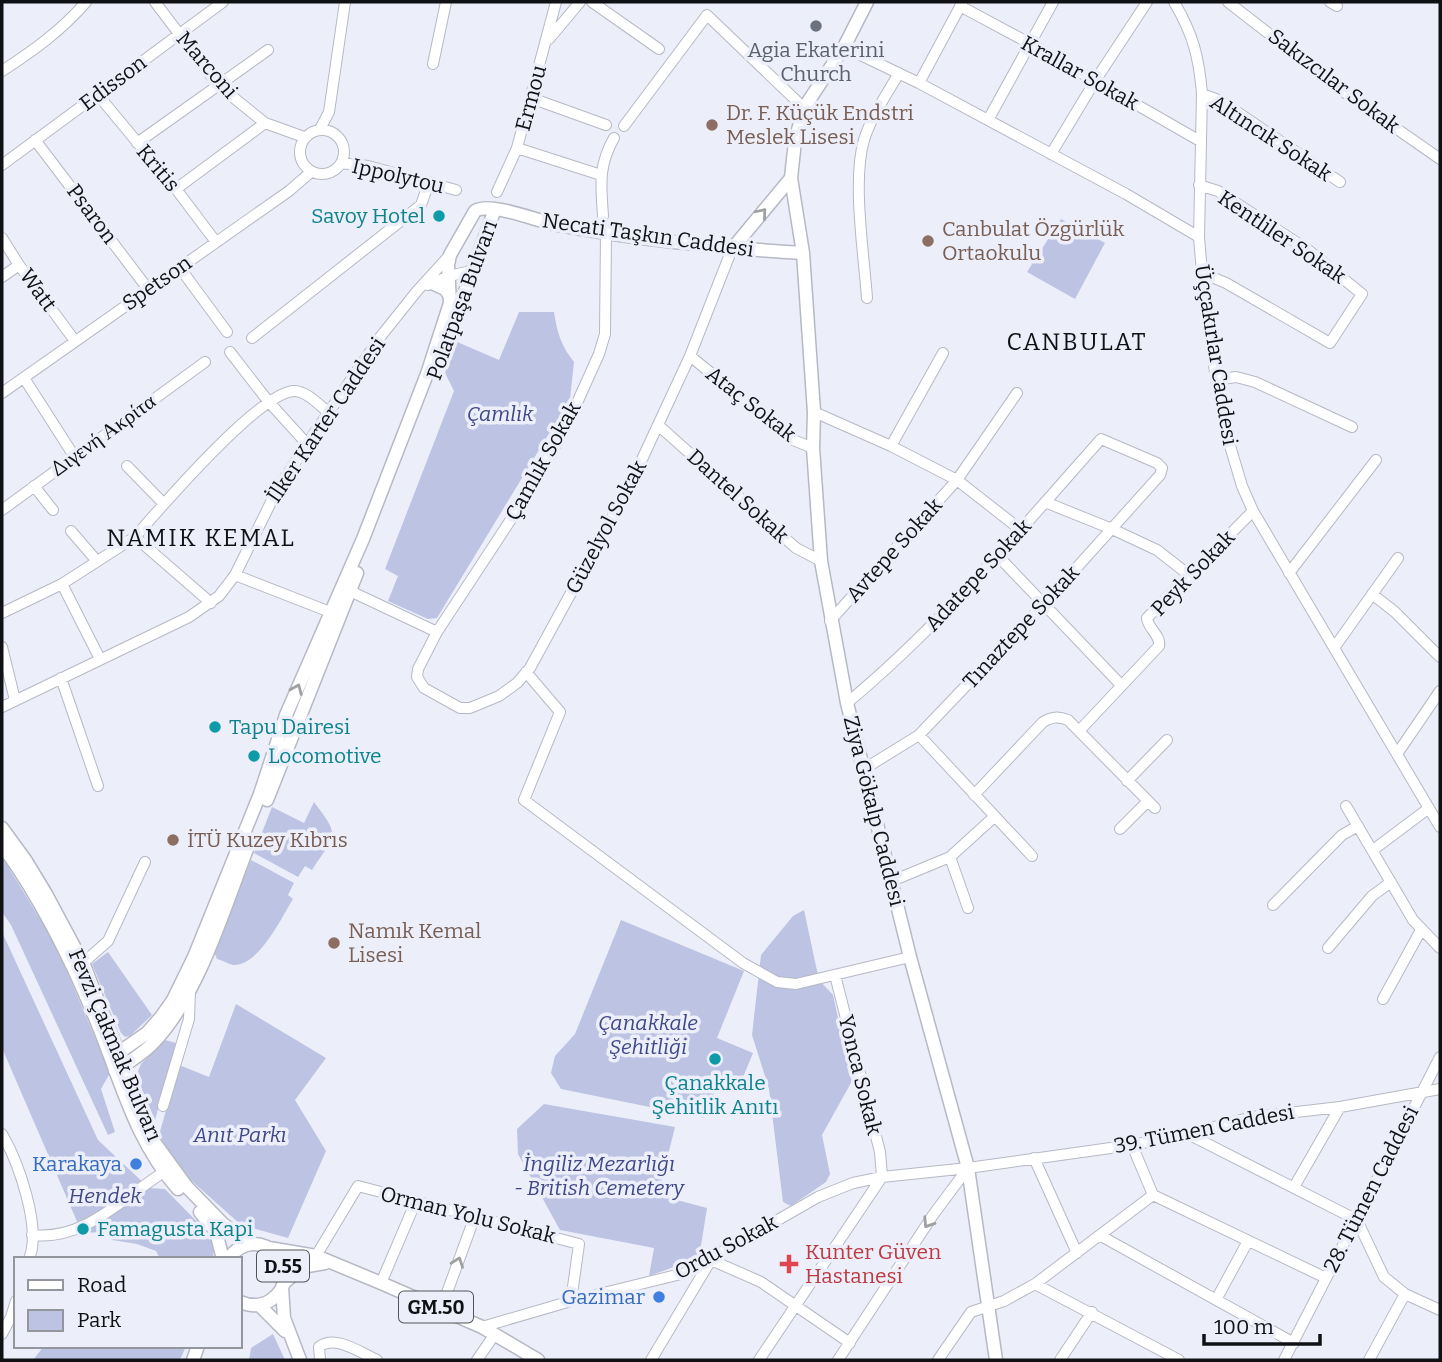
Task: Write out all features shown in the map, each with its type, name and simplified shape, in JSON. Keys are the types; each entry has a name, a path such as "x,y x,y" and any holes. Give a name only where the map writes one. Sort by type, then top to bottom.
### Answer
{"main road":[{"name":"Ziya Gökalp Caddesi","path":"866,2 844,47 804,108 795,141 791,178 803,253 821,561 847,703 910,957 968,1168 996,1360"},
{"path":"732,249 791,178"},
{"name":"Polatpaşa Bulvarı","path":"118,1062 139,1055 161,1033 181,1006 190,987 224,910 264,796 286,715 363,539 427,374 450,303 450,255 475,211 484,207 495,209 434,378 350,591 264,796 194,957 173,1000 147,1033 118,1062"},
{"name":"Necati Taşkın Caddesi","path":"495,209 555,225 606,233 732,249 803,253"},
{"path":"432,283 445,289 450,296"},
{"name":"Fevzi Çakmak Bulvarı","path":"2,828 46,894 83,963 142,1138 164,1172 216,1232 224,1257"},
{"name":"Fevzi Çakmak Bulvarı","path":"2,845 51,925 118,1062 152,1139 170,1167 223,1224 251,1244"},
{"name":"D.55","path":"227,1257 237,1249 251,1244 269,1248 282,1263 283,1285 273,1299 247,1305"},
{"name":"GM.50","path":"269,1248 316,1256 381,1283 482,1327 538,1360"},
{"path":"300,1360 289,1337 283,1313 283,1285 302,1267 329,1263"},
{"path":"247,1305 274,1318 289,1337"}],"street":[{"path":"2,71 34,51 70,20 86,2"},
{"name":"Marconi","path":"155,2 218,85 265,123 304,137"},
{"name":"Edisson","path":"2,165 223,2"},
{"path":"329,112 336,135 344,148 341,163 336,170 319,175 311,172 300,159 299,151 304,137 320,129 329,112 345,2"},
{"path":"433,64 446,2"},
{"name":"Ermou","path":"497,192 517,148 556,2"},
{"path":"546,43 580,2"},
{"path":"592,2 659,49"},
{"path":"988,120 1053,2"},
{"path":"1051,154 1147,2"},
{"name":"Üççakırlar Caddesi","path":"1174,2 1194,41 1202,94 1199,237 1216,380 1232,458 1253,511 1440,827"},
{"name":"Sakızcılar Sokak","path":"1228,2 1344,92 1440,159"},
{"path":"919,83 961,4"},
{"name":"Krallar Sokak","path":"961,4 1200,141"},
{"path":"624,126 708,15 804,108"},
{"path":"844,47 899,72 1199,237"},
{"path":"137,143 268,50"},
{"path":"867,298 860,185 861,153 873,119 899,72"},
{"name":"Altıncık Sokak","path":"1202,94 1221,102 1339,182"},
{"name":"Kritis","path":"98,95 176,189 215,242"},
{"path":"531,98 606,125"},
{"path":"176,189 265,123"},
{"path":"320,129 336,135"},
{"path":"603,216 601,175 606,153 614,138"},
{"name":"Psaron","path":"36,140 148,289"},
{"path":"517,148 601,175"},
{"name":"Ippolytou","path":"341,163 368,166 456,190"},
{"name":"Spetson","path":"2,393 289,191 311,172"},
{"path":"252,338 421,205 429,182"},
{"name":"Kentliler Sokak","path":"1199,184 1218,191 1308,250 1362,293 1330,343 1226,283 1202,273"},
{"name":"Çamlık Sokak","path":"418,669 437,632 525,498 553,450 599,354 605,334 606,233"},
{"name":"Watt","path":"2,238 75,341"},
{"name":"Güzelyol Sokak","path":"418,669 417,677 424,688 460,708 480,705 499,696 526,673 591,559 659,425 690,356 732,249"},
{"name":"İlker Karter Caddesi","path":"2,708 189,617 211,603 228,586 276,492 307,444 416,290 450,255"},
{"path":"2,277 19,265"},
{"path":"180,268 227,332"},
{"name":"İlker Karter Caddesi","path":"416,290 449,276 471,271"},
{"path":"230,352 268,401 307,444"},
{"path":"891,446 943,353"},
{"name":"Ataç Sokak","path":"690,356 793,440 813,448"},
{"name":"Διγενή Ακρίτα","path":"2,510 205,362"},
{"path":"1216,380 1236,377 1255,382 1352,427"},
{"path":"24,378 74,456"},
{"path":"2,612 62,583 135,537 240,426 268,401 292,391 299,391 329,413"},
{"name":"Avtepe Sokak","path":"830,621 957,480 1017,393"},
{"path":"814,412 891,446 957,480 1021,530"},
{"name":"Dantel Sokak","path":"659,425 796,548 821,561"},
{"name":"Adatepe Sokak","path":"847,703 894,664 998,556 1101,439 1157,463 1162,468"},
{"path":"1289,573 1377,460"},
{"path":"127,466 164,504"},
{"name":"Tınaztepe Sokak","path":"864,768 919,735 1044,604 1160,474 1162,468"},
{"path":"34,486 53,510"},
{"path":"1045,502 1157,550 1189,575"},
{"name":"Peyk Sokak","path":"1079,731 1159,646 1159,640 1147,618 1253,511"},
{"path":"71,531 96,560"},
{"path":"135,537 211,603"},
{"path":"998,556 1121,685"},
{"path":"1334,648 1398,558"},
{"path":"235,575 330,612"},
{"path":"62,583 100,659"},
{"path":"350,591 437,632"},
{"path":"1373,594 1440,657"},
{"path":"2,647 15,700"},
{"path":"526,673 561,712 524,800 743,963 777,982 796,984 910,957"},
{"path":"61,678 98,786"},
{"path":"1397,754 1440,691"},
{"path":"974,795 1043,722 1059,717 1068,720 1151,805 1120,829"},
{"path":"919,735 1032,856"},
{"path":"1128,781 1167,740"},
{"path":"1346,806 1421,930 1440,948"},
{"path":"1373,850 1429,808"},
{"path":"892,881 950,858 994,817"},
{"path":"1273,905 1342,835 1358,826"},
{"path":"950,858 968,908"},
{"path":"83,963 108,941 145,862"},
{"path":"1328,948 1372,896 1391,882"},
{"path":"1383,999 1421,930"},
{"name":"Yonca Sokak","path":"835,975 880,1152 882,1177"},
{"path":"163,1106 189,1019 190,987"},
{"name":"28. Tümen Caddesi","path":"1284,1360 1440,1057"},
{"name":"39. Tümen Caddesi","path":"968,1168 1132,1145 1252,1117 1340,1107 1440,1089"},
{"path":"1294,1186 1340,1107"},
{"path":"2,1134 25,1186 32,1235 30,1254"},
{"path":"1188,1134 1357,1220 1384,1277 1405,1294 1440,1310"},
{"path":"1132,1145 1153,1195 1326,1279"},
{"path":"1034,1158 1077,1253"},
{"path":"839,1360 933,1215 968,1168"},
{"name":"Ordu Sokak","path":"482,1327 571,1301 672,1277 711,1260 818,1197 853,1183 882,1177 968,1168"},
{"path":"32,1235 60,1234 88,1225 164,1172"},
{"path":"759,1360 882,1177"},
{"name":"Orman Yolu Sokak","path":"316,1256 358,1186 579,1244 571,1301"},
{"path":"937,1360 971,1312 1004,1301 1035,1283 1153,1195"},
{"path":"381,1283 416,1201"},
{"path":"442,1309 475,1216"},
{"path":"30,1254 60,1234"},
{"path":"1101,1236 1294,1343"},
{"path":"1217,1298 1248,1241"},
{"path":"651,1360 711,1260 761,1282 850,1342"},
{"path":"1035,1283 1179,1360"},
{"path":"1370,1360 1405,1294"},
{"path":"2,1334 14,1307"},
{"path":"1060,1360 1091,1312"},
{"path":"477,1360 495,1334"},
{"path":"320,1360 319,1348 328,1342 336,1342 377,1360"}],"green space":[{"path":"1061,219 1105,243 1075,299 1027,272"},
{"name":"Çamlık","path":"519,312 554,312 560,338 574,362 570,399 437,618 428,619 388,601 398,576 385,569 454,391 445,373 455,341 499,360"},
{"path":"314,802 332,830 332,836 312,870 305,866 298,877 254,853 272,807 304,823"},
{"path":"2,857 55,943 110,1073 101,1089 115,1132 108,1135 11,925 2,912"},
{"path":"251,860 294,883 288,895 293,899 260,950 242,963 233,965 217,959 214,952"},
{"path":"804,910 819,980 833,995 852,1081 822,1135 830,1174 826,1182 791,1206 783,1202 769,1089 752,1035 761,955 793,916"},
{"name":"Çanakkale Şehitliği","path":"621,920 744,971 717,1038 753,1053 737,1092 718,1085 704,1118 561,1089 551,1073 555,1056 575,1034"},
{"name":"Hendek","path":"2,932 98,1140 149,1188 165,1189 212,1237 213,1257 159,1257 156,1251 137,1244 112,1240 106,1232 82,1233 2,1048"},
{"path":"108,952 152,1015 130,1036 125,1037 121,1033 92,964"},
{"name":"Anıt Parkı","path":"236,1004 326,1058 295,1100 326,1151 288,1238 241,1225 183,1173 159,1135 179,1065 209,1077"},
{"path":"165,1040 176,1043 154,1124 136,1076 141,1064"},
{"name":"İngiliz Mezarlığı - British Cemetery","path":"544,1104 675,1127 658,1195 707,1208 699,1258 649,1276 654,1248 560,1230 518,1154 517,1129"},
{"path":"273,1334 285,1360 249,1360 251,1348"},
{"path":"42,1348 185,1348 180,1360 33,1360"}],"place":[{"name":"Agia Ekaterini Church","path":"816,26"},
{"name":"Dr. F. Küçük Endstri Meslek Lisesi","path":"712,125"},
{"name":"Savoy Hotel","path":"439,216"},
{"name":"Canbulat Özgürlük Ortaokulu","path":"928,241"},
{"name":"Tapu Dairesi","path":"215,727"},
{"name":"Locomotive","path":"254,756"},
{"name":"İTÜ Kuzey Kıbrıs","path":"173,840"},
{"name":"Namık Kemal Lisesi","path":"334,943"},
{"name":"Çanakkale Şehitlik Anıtı","path":"715,1059"},
{"name":"Karakaya","path":"136,1164"},
{"name":"Famagusta Kapi","path":"83,1229"},
{"name":"Kunter Güven Hastanesi","path":"789,1264"},
{"name":"Gazimar","path":"659,1297"}],"district":[{"name":"CANBULAT","path":"1077,342"},
{"name":"NAMIK KEMAL","path":"201,538"}]}
